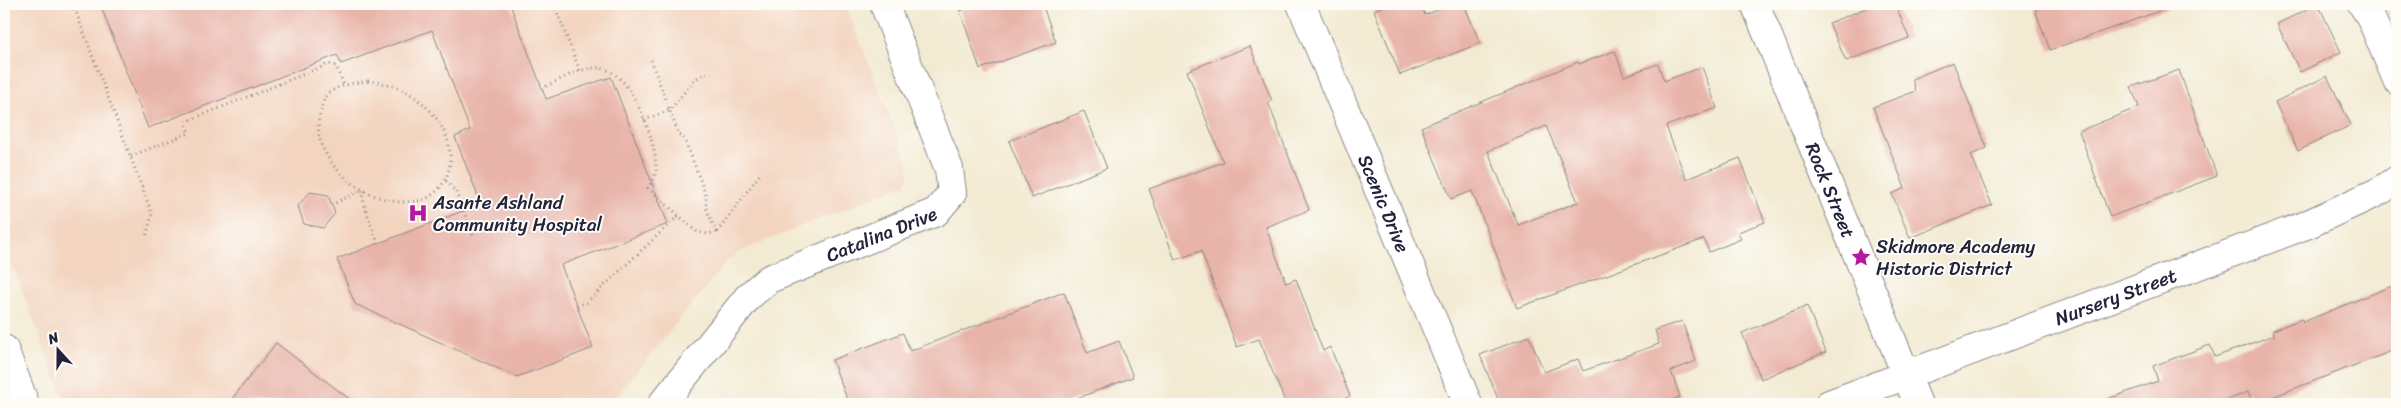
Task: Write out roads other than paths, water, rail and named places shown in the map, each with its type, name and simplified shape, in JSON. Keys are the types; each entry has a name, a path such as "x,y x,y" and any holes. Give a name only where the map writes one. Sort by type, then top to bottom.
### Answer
{"street":[{"name":"Catalina Drive","path":"662,404 748,297 769,279 936,212 952,193 949,169 884,4"},
{"name":"Scenic Drive","path":"1301,4 1468,404"},
{"name":"Rock Street","path":"1754,4 1918,404"},
{"path":"2362,4 2371,18 2397,80"},
{"name":"Nursery Street","path":"1829,404 2306,226 2380,191 2397,180"},
{"path":"4,349 25,404"}],"place":[{"name":"Asante Ashland Community Hospital","path":"418,213"},
{"name":"Skidmore Academy Historic District","path":"1861,257"}]}
